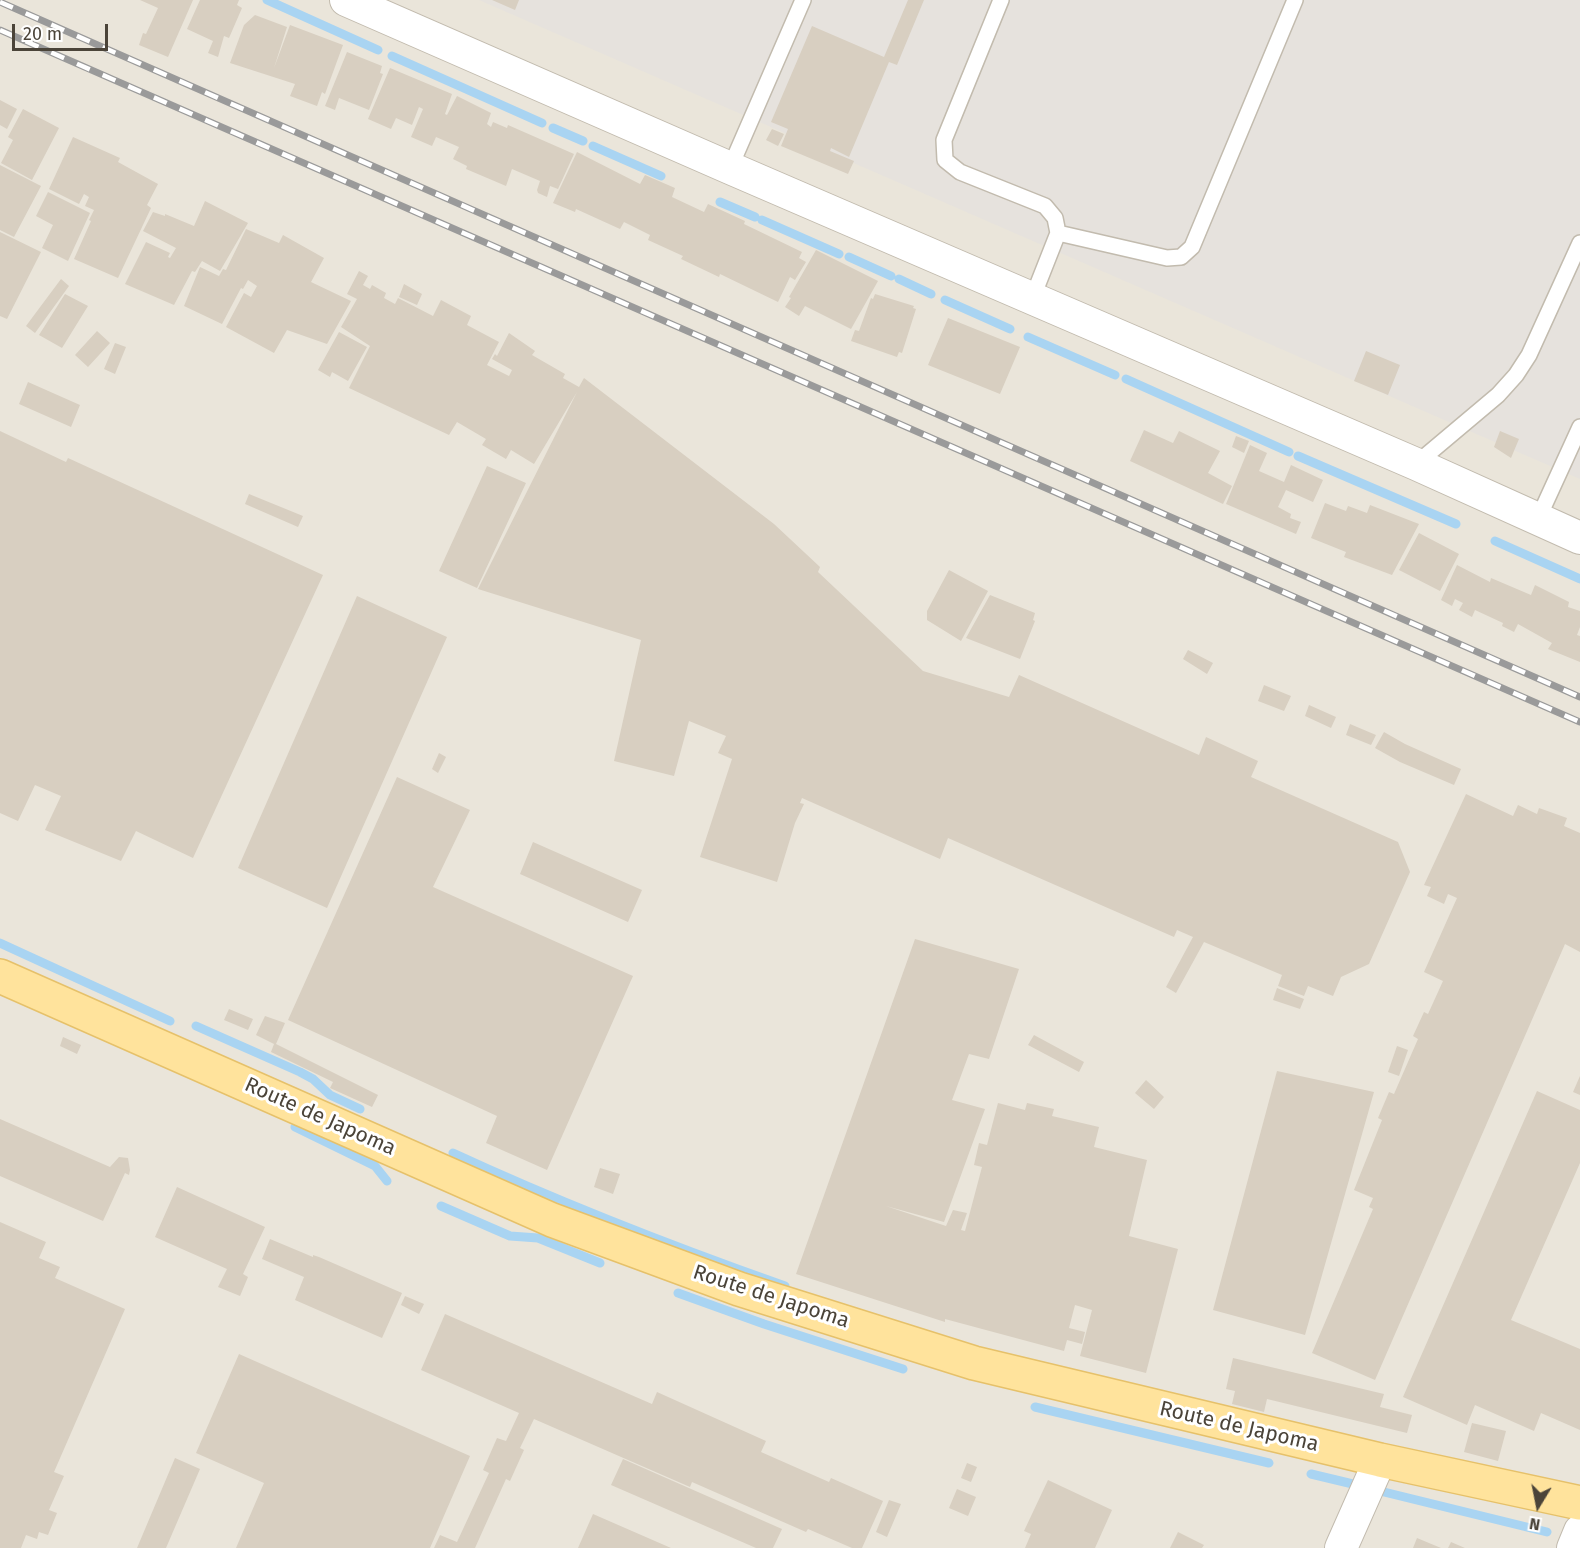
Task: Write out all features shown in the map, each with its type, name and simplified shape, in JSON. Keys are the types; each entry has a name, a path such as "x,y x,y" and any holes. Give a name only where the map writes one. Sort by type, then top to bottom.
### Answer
{"main road":[{"name":"Route de Japoma","path":"0,976 552,1220 739,1289 974,1363 1380,1460 1580,1503"}],"street":[{"path":"346,0 1416,464 1580,538"},
{"path":"1341,1548 1380,1460"},
{"path":"1572,1548 1580,1531"}],"lane":[{"path":"730,168 803,0"},
{"path":"1001,0 944,140 945,160 960,172 1045,206 1055,218 1058,233 1032,299"},
{"path":"1058,233 1167,258 1181,257 1192,247 1294,0"},
{"path":"1416,464 1498,395 1516,375 1529,355 1580,243"},
{"path":"1538,519 1580,427"}],"shaded area":[{"path":"0,0 1580,0 1580,1548 0,1548"},
{"path":"479,0 1580,0 1580,479"}],"building":[{"path":"140,0 193,0 168,57 139,45 143,33 146,34 158,8"},
{"path":"200,0 239,0 237,5 242,8 229,38 224,36 218,57 208,53 213,41 187,29"},
{"path":"492,0 519,0 515,10"},
{"path":"908,0 924,0 897,65 889,62 849,157 831,148 830,151 854,161 848,174 781,146 788,129 771,122 812,26 884,57"},
{"path":"255,15 287,27 274,68 290,25 343,45 325,94 322,92 317,106 290,96 295,84 230,63 244,25"},
{"path":"347,52 382,66 380,73 383,74 369,110 339,98 335,110 325,106"},
{"path":"390,68 452,94 445,114 447,115 457,96 491,113 487,124 491,127 493,122 507,128 508,125 574,154 558,189 550,186 547,197 538,193 540,181 512,169 506,186 466,169 467,166 453,159 459,147 436,137 432,146 411,137 423,109 419,107 412,125 396,118 391,129 368,119"},
{"path":"0,100 17,109 7,129 0,125"},
{"path":"23,109 59,128 32,180 1,163 13,140 8,137"},
{"path":"772,129 784,134 778,146 766,140"},
{"path":"73,137 120,158 118,162 158,184 147,205 151,208 118,278 74,259 94,210 85,206 89,197 84,194 79,204 49,189"},
{"path":"577,152 640,184 645,175 675,188 672,197 704,212 708,204 745,221 744,224 802,252 799,258 806,262 795,280 790,277 778,302 720,274 719,277 681,259 683,256 648,240 650,235 624,222 620,229 576,209 575,212 553,203"},
{"path":"0,165 41,186 14,237 0,230"},
{"path":"48,192 90,213 68,261 42,248 53,225 36,216"},
{"path":"205,201 248,223 220,271 202,261 195,272 192,271 174,305 125,284 146,242 170,253 168,257 170,258 176,248 143,231 153,212 165,216 165,214 194,226"},
{"path":"246,229 279,243 283,235 324,258 311,282 351,301 327,344 287,330 274,353 226,327 244,293 251,297 257,286 248,280 243,289 241,288 222,324 184,306 200,267 219,276 223,269 226,270"},
{"path":"0,232 41,252 7,319 0,316"},
{"path":"816,250 878,281 851,329 805,306 799,316 785,307"},
{"path":"359,271 368,276 363,285 370,289 372,285 386,293 384,298 395,304 398,298 433,316 441,300 471,316 467,325 499,342 487,365 509,376 512,370 492,359 495,354 497,356 509,333 535,351 532,355 565,374 563,378 579,387 584,378 774,524 820,567 818,572 923,671 1009,697 1019,675 1199,755 1206,737 1258,761 1251,777 1398,842 1410,872 1369,964 1341,977 1333,996 1308,986 1304,996 1278,986 1282,975 1204,942 1176,993 1166,987 1193,937 1177,930 1174,937 948,838 940,859 802,798 800,803 804,804 795,823 777,882 700,857 732,759 718,753 726,736 689,721 674,776 614,761 641,640 478,589 577,392 534,464 511,450 506,459 482,445 486,439 457,422 449,435 349,388 370,346 341,327 357,299 347,294"},
{"path":"61,279 69,286 35,333 26,326"},
{"path":"404,284 422,294 417,305 399,297"},
{"path":"65,294 88,306 62,348 39,335"},
{"path":"875,294 914,306 913,308 916,309 902,353 899,352 897,357 851,341 855,330 859,331 871,298 873,299"},
{"path":"948,318 1020,347 1000,394 928,365"},
{"path":"97,331 110,343 88,367 75,355"},
{"path":"339,332 367,347 348,381 332,372 330,377 318,370"},
{"path":"115,343 126,347 115,374 104,369"},
{"path":"1366,351 1400,365 1388,395 1354,381"},
{"path":"28,382 80,405 71,427 19,404"},
{"path":"1144,430 1173,443 1179,431 1220,451 1208,473 1232,486 1223,504 1130,461"},
{"path":"0,431 66,462 68,458 323,575 193,858 136,831 121,861 45,830 61,796 35,785 18,821 0,813"},
{"path":"1500,431 1519,439 1511,458 1494,447"},
{"path":"1236,436 1249,441 1244,453 1232,447"},
{"path":"1250,445 1267,453 1259,471 1284,482 1291,465 1323,480 1313,502 1286,490 1278,507 1291,514 1290,518 1301,522 1296,534 1226,504"},
{"path":"487,466 526,483 477,588 439,571"},
{"path":"249,494 303,516 298,527 245,504"},
{"path":"1325,503 1346,511 1348,506 1367,513 1370,505 1419,524 1392,575 1344,557 1346,552 1311,538"},
{"path":"1419,533 1459,554 1440,591 1399,570"},
{"path":"1457,565 1490,582 1491,578 1531,595 1535,585 1569,602 1568,607 1580,611 1580,627 1577,635 1580,636 1580,662 1548,649 1552,643 1518,624 1514,632 1502,626 1503,623 1475,610 1472,617 1459,610 1463,603 1455,599 1452,606 1441,600"},
{"path":"949,570 988,591 961,641 927,620 927,611"},
{"path":"990,595 1035,613 1033,620 1035,621 1020,659 966,638"},
{"path":"357,596 447,637 327,908 238,868"},
{"path":"1188,650 1213,663 1207,674 1183,659"},
{"path":"1264,685 1291,696 1284,711 1258,701"},
{"path":"1309,705 1336,717 1331,728 1305,716"},
{"path":"1350,724 1376,735 1371,745 1346,735"},
{"path":"1384,732 1461,769 1454,785 1400,762 1375,748"},
{"path":"439,753 446,757 438,773 432,769"},
{"path":"397,777 470,810 433,887 633,976 547,1170 486,1143 497,1116 288,1020"},
{"path":"1466,794 1513,816 1518,805 1537,814 1539,808 1567,818 1564,826 1580,833 1580,952 1565,944 1375,1380 1312,1353 1373,1209 1369,1207 1373,1198 1354,1190 1382,1120 1378,1118 1389,1092 1394,1094 1418,1039 1413,1036 1424,1012 1428,1014 1443,981 1424,972 1457,898 1448,894 1444,904 1427,896 1431,887 1424,885"},
{"path":"533,842 642,890 628,922 520,874"},
{"path":"915,939 1019,969 989,1059 969,1054 952,1100 985,1109 944,1222 886,1206 946,1226 953,1210 967,1213 961,1230 965,1231 982,1167 974,1165 979,1143 987,1145 998,1103 1025,1110 1027,1103 1054,1109 1052,1116 1099,1127 1094,1147 1147,1160 1129,1236 1178,1249 1146,1373 1080,1356 1092,1310 1075,1305 1069,1328 1085,1332 1082,1344 1067,1340 1064,1351 945,1319 945,1322 796,1274"},
{"path":"1277,988 1304,999 1300,1009 1273,1000"},
{"path":"229,1009 253,1019 248,1030 224,1020"},
{"path":"265,1016 285,1023 276,1044 378,1095 372,1107 330,1088 333,1082 271,1052 274,1044 256,1035"},
{"path":"1034,1035 1084,1062 1079,1072 1028,1045"},
{"path":"63,1037 81,1045 77,1054 60,1046"},
{"path":"1397,1046 1408,1050 1399,1076 1388,1072"},
{"path":"1277,1071 1374,1092 1305,1335 1213,1310"},
{"path":"1580,1076 1580,1095 1573,1092"},
{"path":"1146,1080 1164,1097 1154,1109 1135,1093"},
{"path":"1537,1091 1580,1110 1580,1163 1511,1320 1580,1349 1580,1430 1541,1413 1534,1431 1475,1405 1467,1425 1403,1397"},
{"path":"0,1119 110,1167 119,1157 128,1158 129,1175 125,1173 103,1221 0,1176"},
{"path":"600,1168 620,1174 613,1194 594,1187"},
{"path":"177,1187 265,1227 243,1274 248,1277 240,1296 218,1287 227,1269 155,1237"},
{"path":"0,1222 46,1242 39,1258 60,1267 55,1278 125,1309 54,1472 64,1476 49,1510 57,1513 48,1535 39,1532 37,1539 26,1535 21,1548 0,1548"},
{"path":"270,1239 313,1257 313,1255 319,1257 402,1293 382,1338 295,1300 304,1277 262,1259"},
{"path":"405,1296 424,1304 419,1314 401,1305"},
{"path":"445,1314 652,1404 657,1392 766,1441 761,1452 829,1482 831,1478 883,1501 862,1548 852,1548 808,1529 806,1532 692,1482 690,1487 534,1419 520,1448 524,1450 510,1481 506,1479 475,1548 434,1548 440,1535 457,1542 489,1473 483,1470 497,1438 506,1441 519,1413 421,1370"},
{"path":"239,1354 470,1456 430,1548 236,1548 264,1483 196,1453"},
{"path":"1233,1358 1384,1394 1380,1407 1412,1415 1407,1433 1267,1399 1264,1412 1232,1404 1235,1391 1226,1389"},
{"path":"1472,1423 1506,1431 1498,1461 1464,1452"},
{"path":"175,1458 200,1469 166,1548 137,1548"},
{"path":"623,1459 782,1529 773,1548 756,1548 611,1485"},
{"path":"967,1463 977,1467 971,1482 961,1478"},
{"path":"1048,1480 1112,1510 1095,1548 1025,1548 1031,1534 1024,1531"},
{"path":"957,1489 976,1497 968,1516 949,1508"},
{"path":"889,1500 901,1504 887,1537 876,1532"},
{"path":"593,1514 671,1548 578,1548"},
{"path":"1178,1532 1204,1545 1202,1548 1170,1548"},
{"path":"1417,1538 1441,1548 1413,1548"},
{"path":"1451,1542 1465,1548 1448,1548"}],"waterway":[{"path":"267,0 378,50"},
{"path":"392,56 542,123"},
{"path":"553,128 583,141"},
{"path":"593,146 661,176"},
{"path":"720,202 755,217"},
{"path":"762,220 839,254"},
{"path":"849,257 891,276"},
{"path":"899,279 931,294"},
{"path":"945,300 1010,329"},
{"path":"1028,337 1115,375"},
{"path":"1126,379 1289,452"},
{"path":"1298,456 1456,524"},
{"path":"1495,541 1580,579"},
{"path":"0,943 170,1021"},
{"path":"196,1026 300,1072 313,1079 330,1095 360,1109"},
{"path":"295,1127 375,1166 387,1181"},
{"path":"453,1153 617,1223 785,1286"},
{"path":"441,1206 510,1236 538,1238 600,1263"},
{"path":"678,1293 764,1324 903,1369"},
{"path":"1035,1407 1269,1463"},
{"path":"1311,1474 1357,1485"},
{"path":"1384,1492 1547,1532"}],"railway":[{"path":"0,2 1580,697"},
{"path":"0,30 1580,722"}]}
